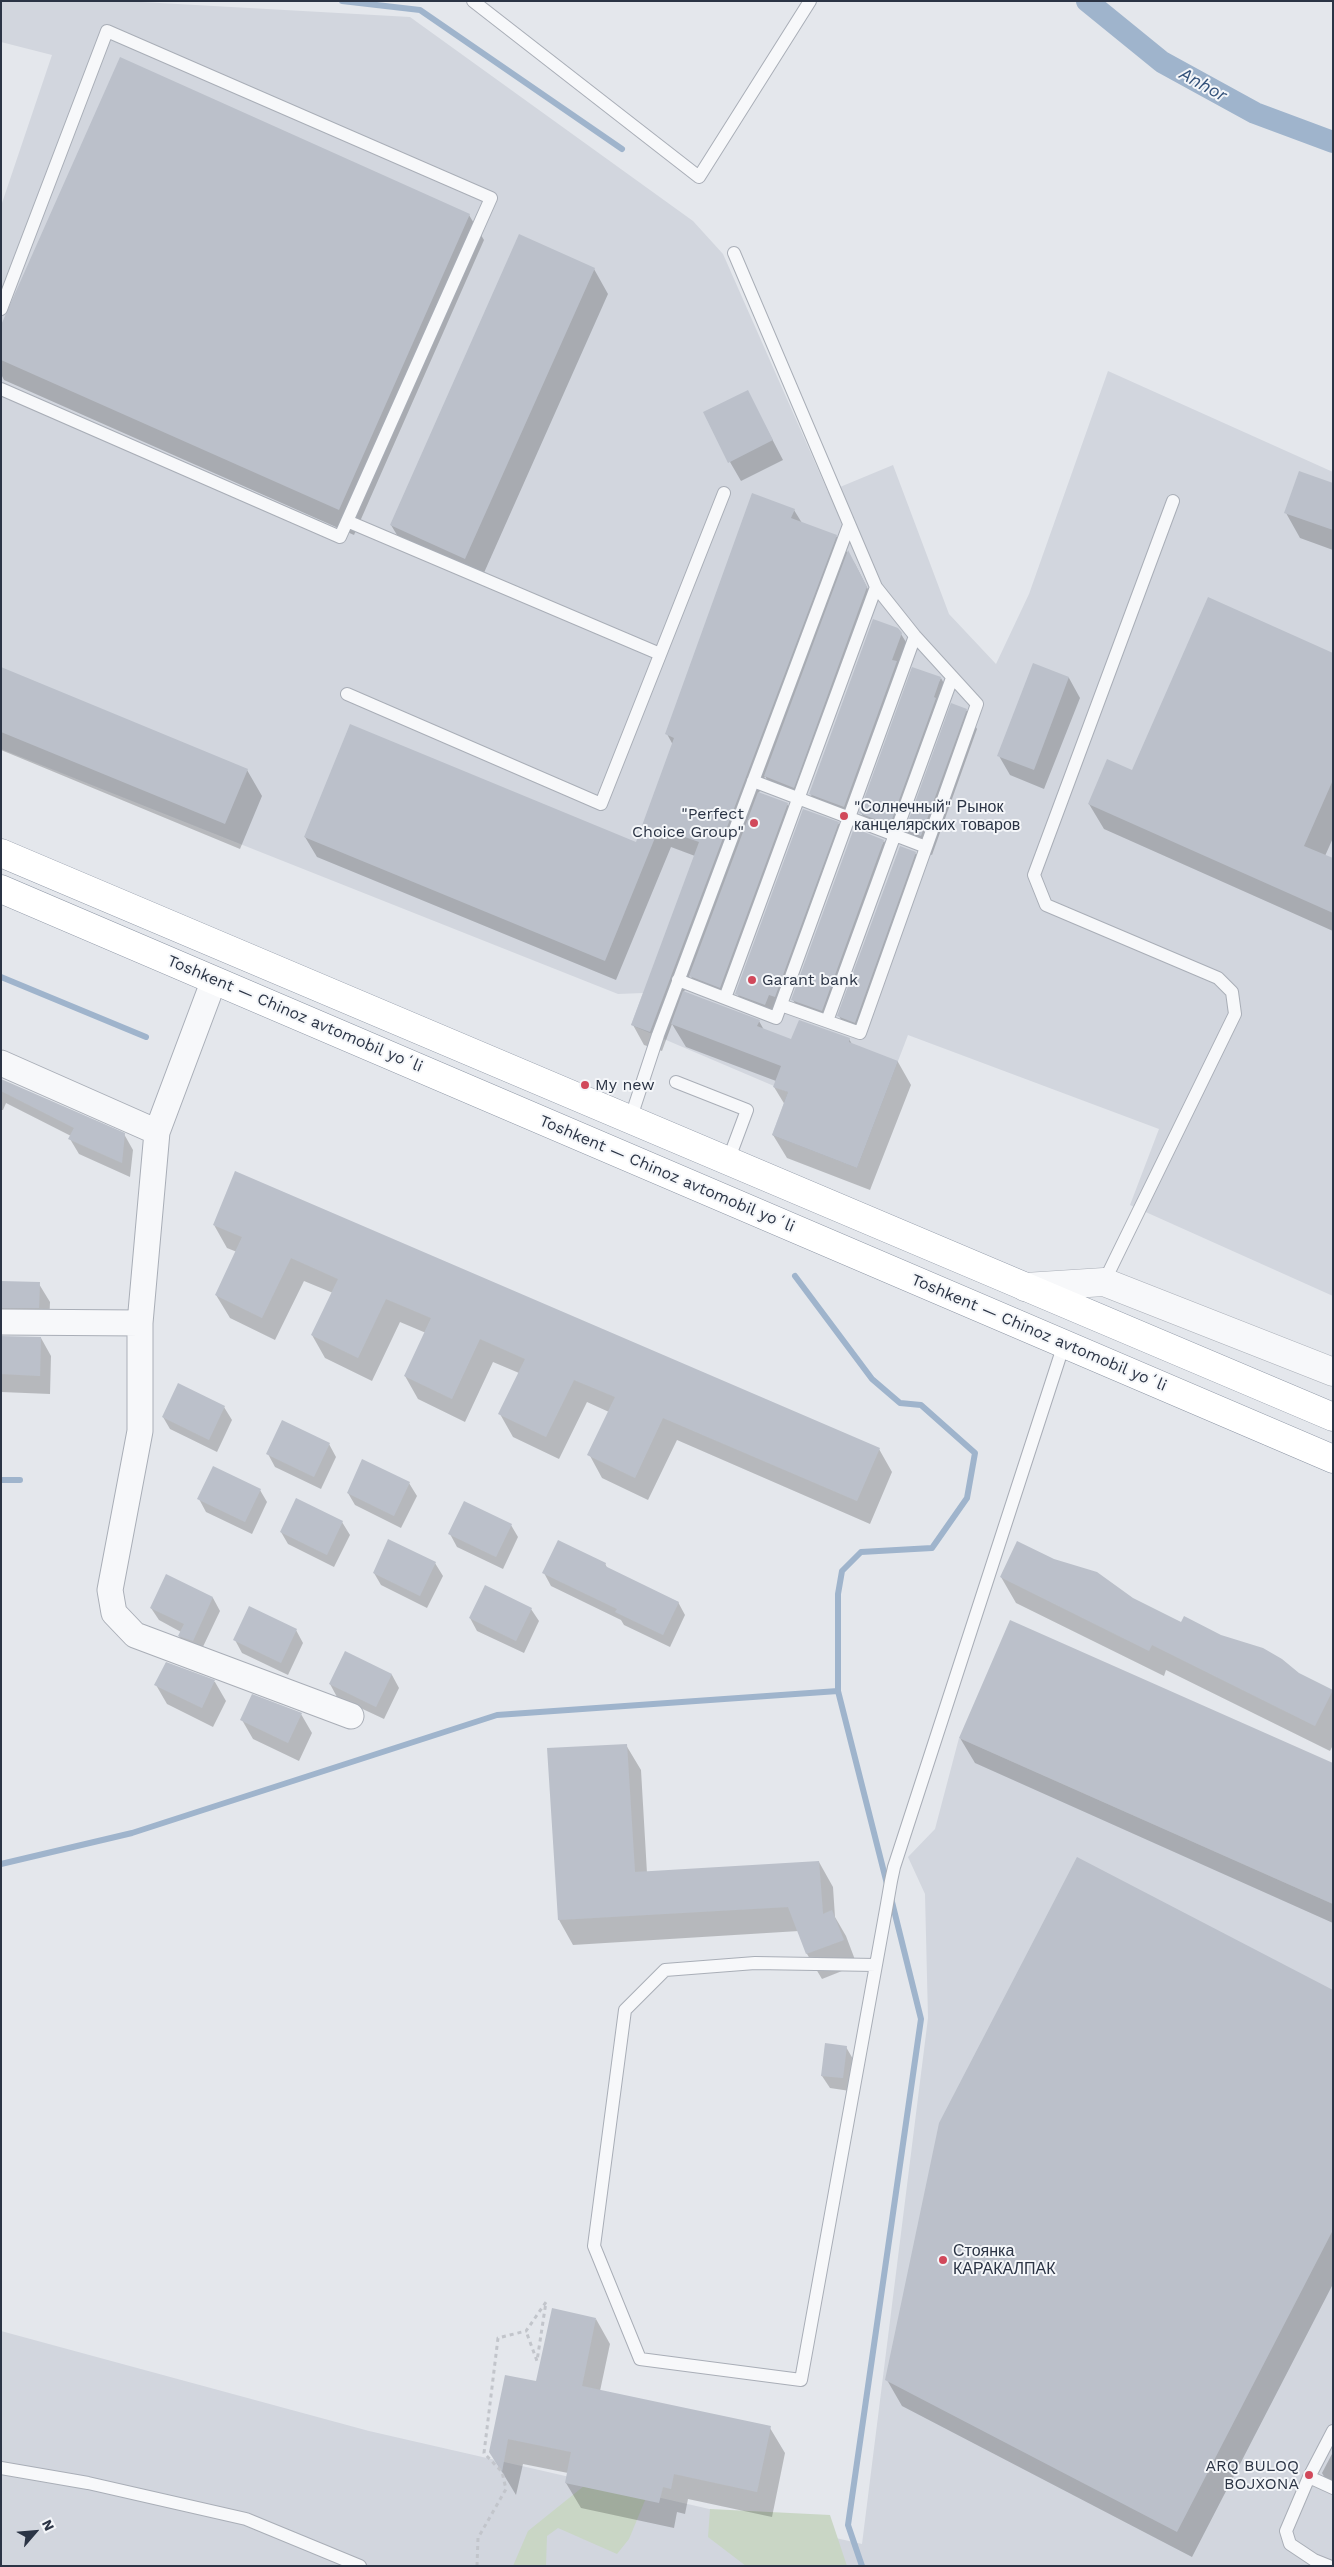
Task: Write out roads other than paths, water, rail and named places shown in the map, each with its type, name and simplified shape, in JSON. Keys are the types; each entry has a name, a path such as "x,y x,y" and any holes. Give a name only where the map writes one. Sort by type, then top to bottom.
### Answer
{"highway":[{"name":"Toshkent — Chinoz avtomobil yoʻli","path":"1,853 1333,1417"},
{"name":"Toshkent — Chinoz avtomobil yoʻli","path":"1,888 1333,1459"}],"street":[{"path":"214,980 158,1132 140,1323 140,1431 110,1590 114,1613 135,1635 351,1716"},
{"path":"1,1062 158,1132"},
{"path":"1025,1287 1104,1282 1333,1372"},
{"path":"1,1322 140,1323"}],"lane":[{"path":"473,1 699,177 810,1"},
{"path":"1,309 107,31 491,198 340,536 1,389"},
{"path":"734,254 876,587 915,636 977,704 860,1033 781,1004"},
{"path":"347,694 601,804 724,493"},
{"path":"1104,1282 1235,1014 1232,992 1218,978 1046,905 1034,875 1173,501"},
{"path":"347,521 660,654"},
{"path":"630,1120 678,980 849,525"},
{"path":"725,998 876,587"},
{"path":"678,980 776,1018 915,636"},
{"path":"827,1021 952,678"},
{"path":"753,781 926,847"},
{"path":"676,1082 747,1110 728,1161"},
{"path":"876,1966 755,1963 665,1970 625,2010 594,2246 640,2359 801,2380 876,1966 891,1881 1064,1344"},
{"path":"1330,2566 1314,2560 1290,2544 1286,2531 1309,2477 1333,2431"},
{"path":"1,2468 88,2483 246,2519 360,2566"},
{"path":"1309,2477 1333,2488"}],"waterway":[{"path":"342,1 420,10 622,149"},
{"name":"Anhor","path":"1087,1 1162,62 1255,113 1333,142"},
{"path":"1,977 146,1037"},
{"path":"795,1276 872,1379 900,1403 921,1405 975,1453 967,1498 932,1548 861,1552 842,1571 838,1594 838,1691 887,1884"},
{"path":"1,1480 20,1480"},
{"path":"1,1864 132,1833 497,1715 838,1691"},
{"path":"862,2566 848,2525 921,2019 891,1898"}],"place":[{"name":"\"Солнечный\" Рынок канцелярских товаров","path":"844,816"},
{"name":"\"Perfect Choice Group\"","path":"754,823"},
{"name":"Garant bank","path":"752,980"},
{"name":"My new","path":"585,1085"},
{"name":"Стоянка КАРАКАЛПАК","path":"943,2260"},
{"name":"ARQ BULOQ BOJXONA","path":"1309,2475"}]}
